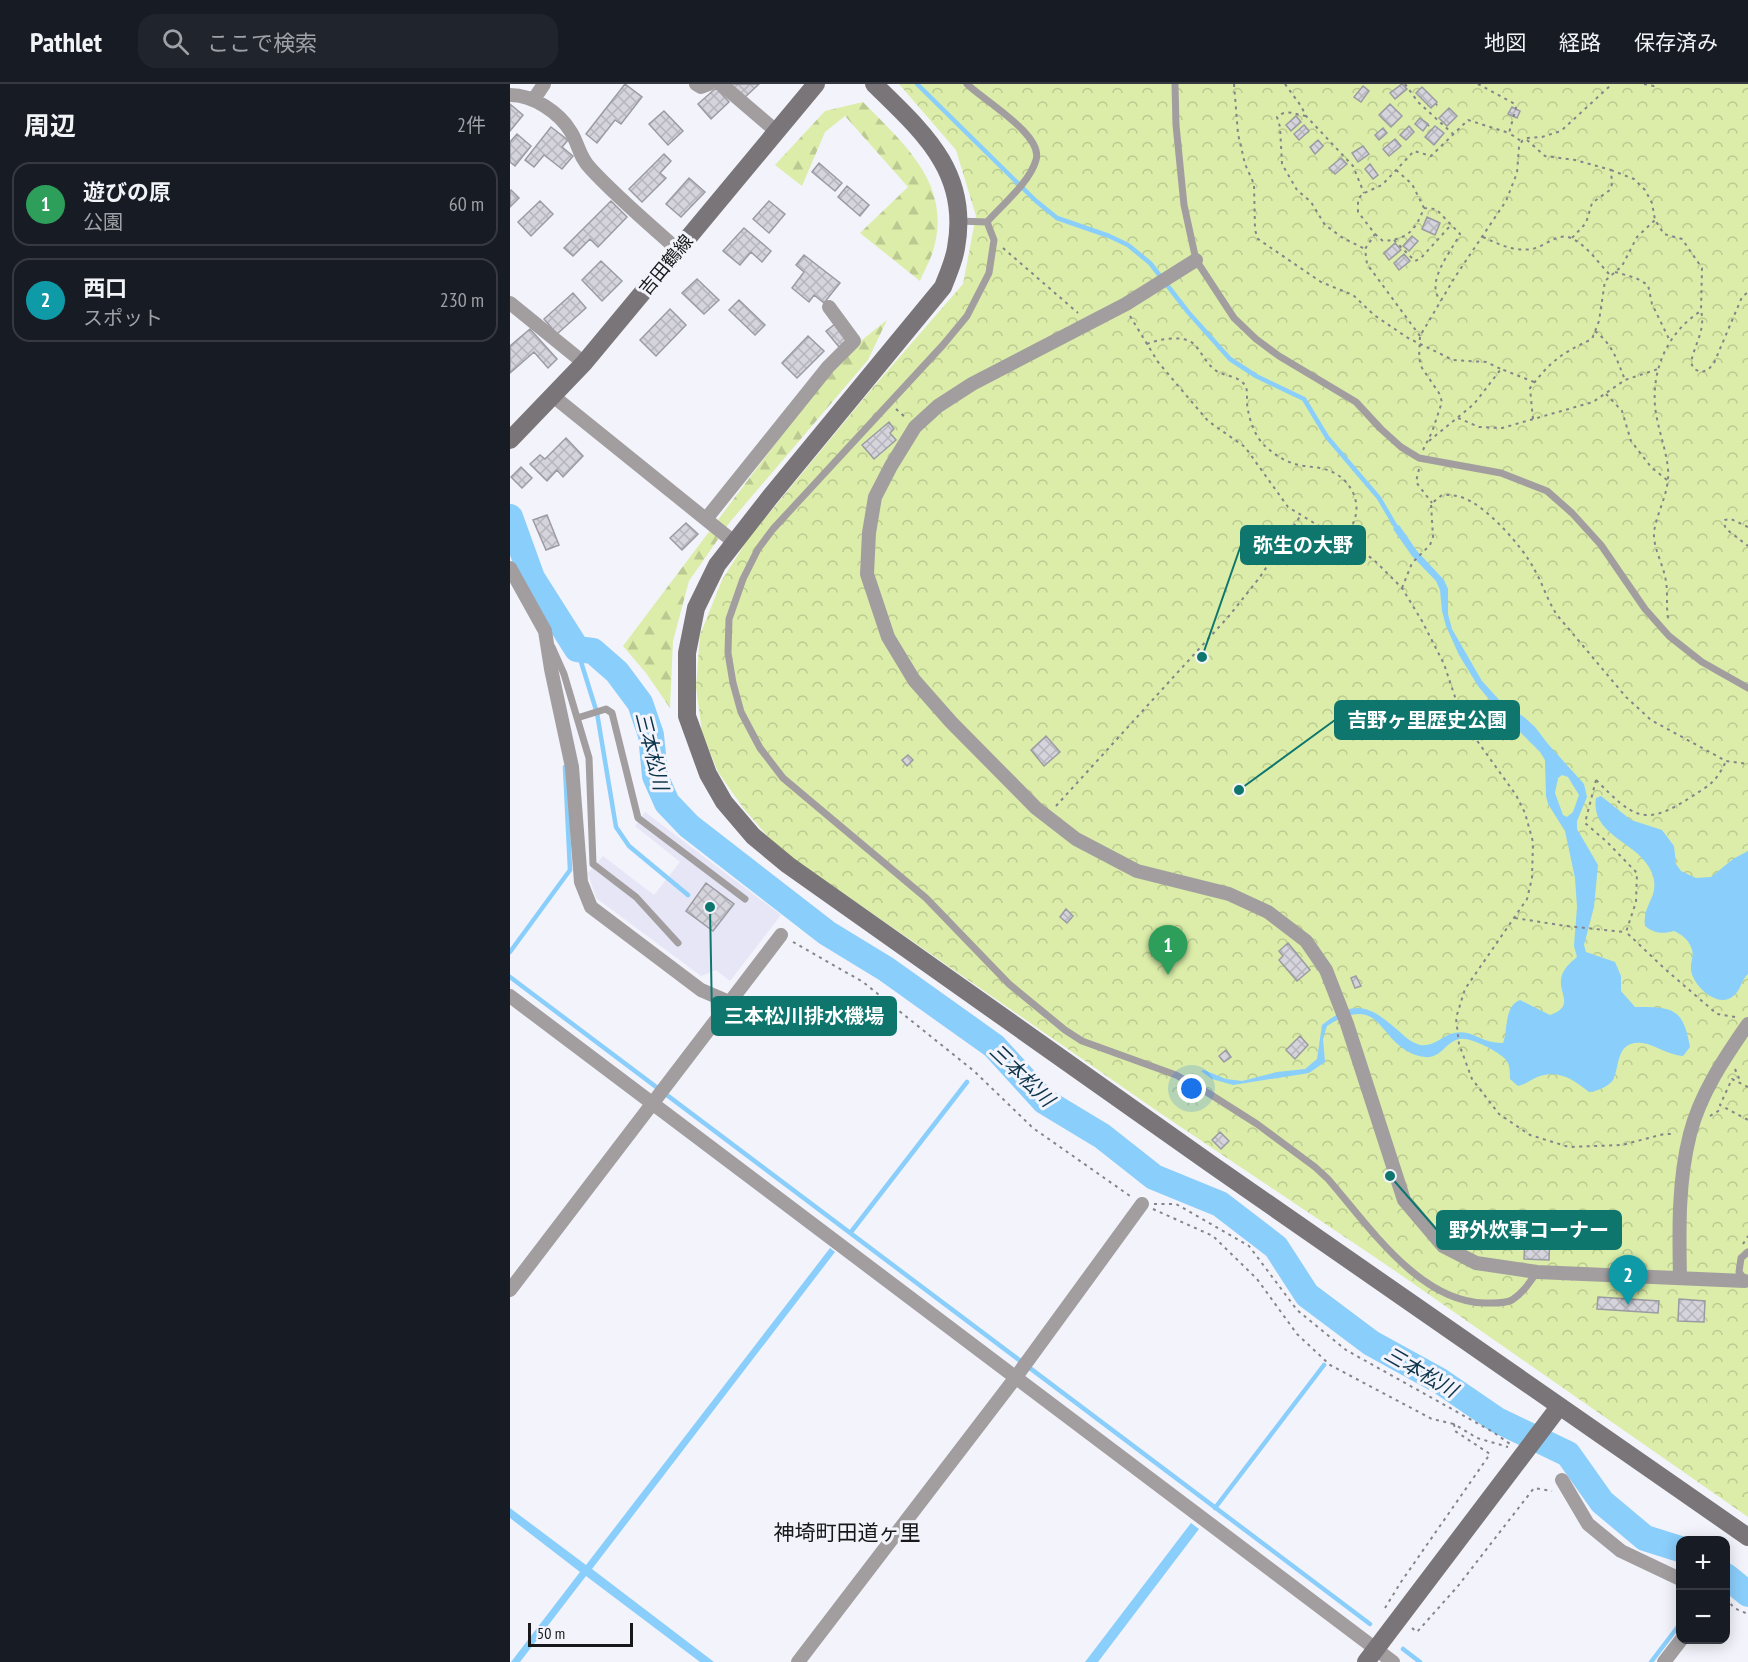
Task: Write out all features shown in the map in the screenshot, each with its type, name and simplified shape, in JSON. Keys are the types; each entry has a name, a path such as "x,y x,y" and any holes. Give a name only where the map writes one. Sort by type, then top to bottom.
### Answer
{"street":[{"path":"534,99 544,84"},
{"path":"696,84 701,87 709,84"},
{"path":"721,84 776,131"},
{"name":"吉田鶴線","path":"510,440 584,363 816,84"},
{"path":"874,84 923,132 950,175 959,209 956,249 943,287 734,542 717,565 696,608 687,653 687,716 708,774 724,802 753,836 798,872 1230,1178 1554,1414 1748,1537"},
{"path":"510,95 534,99 557,116 571,132 579,153 589,168 669,242 676,252"},
{"path":"1196,260 1126,304 972,384 938,406 915,427 875,496 869,533 867,574 888,637 914,680 999,771 1046,816 1076,839 1137,871 1229,894 1268,912 1306,941 1326,970 1347,1024 1404,1200 1443,1246 1476,1263 1537,1272 1746,1281"},
{"path":"510,303 584,363"},
{"path":"705,519 828,367 854,341 829,307"},
{"path":"553,396 734,542"},
{"path":"510,568 545,631 572,767 581,882 591,907 701,990 729,1002"},
{"path":"510,1290 782,935"},
{"path":"510,996 1022,1368 1371,1656 1393,1662"},
{"path":"1680,1278 1678,1221 1683,1168 1690,1133 1708,1089 1744,1020"},
{"path":"798,1662 1022,1368 1142,1204"},
{"path":"1371,1656 1519,1451 1554,1414"},
{"path":"1562,1480 1588,1524 1622,1551 1676,1578"},
{"path":"1664,1662 1678,1644"}],"lane":[{"path":"958,221 987,222 1016,191 1037,159 1036,147 1017,125 967,84"},
{"path":"1175,84 1176,125 1184,205 1196,260 1234,318 1256,339 1279,356 1356,402 1401,447 1419,458 1501,473 1547,491 1572,513 1601,545 1645,609 1669,636 1702,662 1748,688"},
{"path":"987,222 994,240 989,273 967,316 773,529 758,549 743,579 729,619 728,653 741,712 760,748 783,778 926,898 1000,976 1048,1017 1082,1041 1176,1075 1257,1124 1328,1179 1416,1276 1435,1289 1459,1299 1500,1304 1512,1300 1537,1272"},
{"path":"545,631 564,674 588,758 593,864 636,897 678,944"},
{"path":"577,718 606,709 612,713 638,819 745,899"},
{"path":"1746,1281 1739,1272 1740,1258 1748,1252"}],"path":[{"path":"1234,84 1238,134 1245,164 1254,184 1255,230 1258,239 1321,282 1353,295 1374,315 1420,344 1453,360 1486,362 1535,382"},
{"path":"1285,84 1306,116 1353,166 1364,193"},
{"path":"1405,84 1419,102 1453,134"},
{"path":"1478,84 1515,104 1509,133"},
{"path":"1432,503 1416,482 1419,458 1441,410 1442,402 1422,368 1419,358 1420,336 1506,201 1517,173 1519,147 1522,141 1561,131 1612,84"},
{"path":"1644,84 1654,86 1658,84"},
{"path":"1306,116 1298,116 1289,111 1283,112 1278,117 1282,164 1297,190 1311,202 1325,225 1343,238 1365,249"},
{"path":"1396,170 1412,184 1424,208 1418,224 1401,239 1383,241 1358,212 1358,200 1364,193 1382,185 1396,170 1414,151 1431,156 1468,120 1509,133 1522,141"},
{"path":"1526,139 1545,156 1575,160 1611,170 1637,182 1652,203 1656,220 1664,234 1682,239 1702,268 1701,311 1703,321 1691,363 1695,369 1701,372 1708,370 1714,363 1742,297 1748,292"},
{"path":"1572,238 1586,223 1592,203 1610,190 1611,170"},
{"path":"1424,208 1436,209 1460,234 1437,274 1434,286 1436,297 1441,302"},
{"path":"1533,419 1530,388 1545,369 1565,351 1592,339 1599,321 1605,281 1622,266 1637,237 1656,220"},
{"path":"1394,240 1415,261 1422,258 1451,225"},
{"path":"1375,234 1365,249 1367,264 1420,336"},
{"path":"1483,237 1506,247 1524,250 1535,249 1560,237 1572,238 1611,276"},
{"path":"994,240 1074,309 1087,324"},
{"path":"1615,272 1636,278 1648,285 1652,304 1670,341"},
{"path":"1126,304 1133,322 1158,363 1208,421 1245,447 1288,507 1373,559 1402,588 1444,664 1463,721 1526,813 1533,842 1532,878 1527,898 1465,989 1456,1018 1459,1044 1472,1079 1498,1114 1530,1136 1569,1147 1622,1145 1664,1134 1690,1133"},
{"path":"1669,636 1666,582 1654,532 1667,491 1668,470 1655,405 1658,369 1663,351 1670,341 1692,317 1701,311"},
{"path":"1595,331 1607,341 1625,380"},
{"path":"1146,344 1155,340 1175,339 1186,339 1193,343 1215,370 1239,379 1246,387 1248,410 1254,430 1263,445 1294,464 1325,469 1338,474 1351,487 1355,494 1357,507 1354,522 1342,540"},
{"path":"1427,442 1474,404 1501,369"},
{"path":"1458,418 1479,427 1502,428 1593,402 1625,380 1658,369"},
{"path":"1606,393 1622,411 1631,441 1652,467 1667,480"},
{"path":"890,403 915,427"},
{"path":"1402,588 1412,562 1430,545 1433,537 1431,504 1442,495 1463,497 1488,514 1527,555 1557,615 1626,697 1651,720 1726,761 1748,764"},
{"path":"1046,816 1229,616 1260,577 1301,515"},
{"path":"1748,527 1731,519 1725,520 1724,524 1726,529 1748,546"},
{"path":"1626,932 1636,902 1637,873 1585,823 1596,780 1622,806 1639,814 1655,816 1672,809 1708,786 1719,777 1726,761"},
{"path":"1515,918 1626,932 1717,1014 1744,1020"},
{"path":"782,935 862,982 974,1071 1033,1128 1142,1204 1213,1236 1257,1279 1297,1334 1330,1365 1432,1419 1454,1424 1477,1438 1519,1451"},
{"path":"1748,1087 1732,1079 1720,1105 1748,1120"},
{"path":"1142,1204 1176,1204 1249,1246 1297,1310 1346,1350 1493,1432 1519,1451"},
{"path":"1454,1424 1455,1431 1490,1454 1384,1610 1417,1632 1458,1586 1534,1488 1553,1491"},
{"path":"1730,1604 1734,1608 1748,1614"}],"shaded area":[{"path":"645,812 781,915 730,981 716,970 701,976 596,898 588,873 603,856 654,895 680,862 635,826"}],"green space":[{"path":"899,84 1748,84 1748,1517 1388,1266 1160,1113 778,848 744,809 718,772 702,732 696,687 700,635 722,580 748,539 870,391 963,284 976,216 956,150"},
{"path":"863,102 909,151 931,186 936,206 937,227 933,251 920,281 860,233 908,187 845,116 825,132 802,186 775,165 825,111"},
{"path":"887,320 868,360 730,522 689,581 673,641 670,708 646,673 623,646 809,399 857,344"}],"water":[{"path":"1399,525 1417,551 1444,580 1448,589 1448,614 1452,629 1482,681 1502,703 1535,727 1584,784 1587,797 1577,821 1577,829 1598,865 1594,907 1584,945 1586,952 1615,962 1621,976 1621,991 1635,1007 1667,1009 1679,1017 1684,1024 1690,1047 1683,1056 1647,1044 1633,1043 1623,1050 1613,1080 1599,1090 1589,1092 1572,1080 1554,1074 1540,1076 1518,1086 1510,1079 1509,1067 1504,1057 1484,1046 1470,1040 1459,1039 1437,1054 1419,1056 1405,1050 1395,1042 1379,1023 1360,1014 1346,1017 1327,1026 1323,1039 1325,1062 1309,1073 1233,1085 1212,1079 1201,1071 1204,1070 1226,1079 1242,1081 1277,1072 1305,1069 1317,1059 1322,1025 1334,1016 1354,1008 1372,1011 1410,1040 1425,1045 1458,1032 1503,1043 1507,1019 1515,1003 1520,1000 1550,1015 1558,1011 1564,1003 1561,987 1562,975 1566,967 1577,957 1574,946 1577,907 1575,878 1565,831 1548,804 1545,760 1478,686 1459,655 1446,626 1440,590 1436,581 1412,556 1393,529","holes":["1562,775 1568,777 1579,795 1573,812 1567,817 1563,815 1555,793 1558,778"]},
{"path":"1601,796 1631,820 1662,830 1674,846 1676,864 1681,871 1696,878 1711,877 1733,859 1748,851 1748,974 1732,997 1726,1000 1713,998 1696,983 1691,970 1692,950 1684,937 1674,931 1659,933 1645,926 1646,911 1654,888 1652,873 1637,853 1600,822 1596,811 1596,798"},
{"path":"830,1248 835,1252 592,1569 714,1662 700,1662 586,1576 520,1662 511,1662 580,1572 510,1518 510,1508 586,1565"},
{"path":"1191,1523 1199,1529 1098,1662 1085,1662"}],"building":[{"path":"625,84 642,97 621,124 615,120 597,143 586,134"},
{"path":"730,84 759,84 743,99"},
{"path":"1402,84 1407,89 1395,99 1390,93"},
{"path":"1363,86 1369,91 1361,102 1354,97"},
{"path":"1422,87 1437,102 1431,108 1416,93"},
{"path":"716,88 729,102 711,119 698,104"},
{"path":"510,104 523,115 510,131"},
{"path":"1390,104 1402,116 1391,127 1379,115"},
{"path":"1512,107 1520,111 1517,118 1508,114"},
{"path":"1449,108 1457,116 1447,126 1439,118"},
{"path":"664,111 683,131 668,145 649,124"},
{"path":"1296,116 1301,122 1291,131 1286,125"},
{"path":"1420,118 1428,124 1423,131 1415,124"},
{"path":"1304,125 1309,131 1299,140 1294,134"},
{"path":"1409,126 1414,132 1406,140 1400,135"},
{"path":"1435,126 1444,133 1434,145 1425,137"},
{"path":"551,127 568,140 562,147 573,156 562,169 544,155 534,167 525,160"},
{"path":"1383,128 1387,133 1379,140 1375,135"},
{"path":"517,134 531,146 515,166 510,162 510,142"},
{"path":"1395,139 1401,146 1389,156 1383,149"},
{"path":"1318,140 1323,146 1315,154 1310,147"},
{"path":"1363,146 1369,154 1358,162 1352,153"},
{"path":"664,154 671,161 660,173 666,178 642,202 629,189"},
{"path":"1341,158 1347,164 1335,174 1329,168"},
{"path":"819,163 842,183 835,191 812,172"},
{"path":"1370,164 1378,175 1373,179 1365,169"},
{"path":"689,178 705,192 681,217 666,204"},
{"path":"847,186 869,205 860,216 838,197"},
{"path":"510,191 519,198 510,207"},
{"path":"540,201 553,214 531,236 518,222"},
{"path":"611,201 627,217 598,247 590,239 573,256 564,248"},
{"path":"769,201 785,214 769,233 753,219"},
{"path":"1427,217 1440,223 1435,235 1422,229"},
{"path":"744,228 771,251 762,262 751,252 740,265 723,251"},
{"path":"1412,236 1418,241 1409,251 1403,246"},
{"path":"1395,243 1401,250 1389,260 1384,253"},
{"path":"1404,254 1410,261 1399,270 1394,263"},
{"path":"804,255 840,283 824,303 814,295 809,302 792,288 804,272 796,265"},
{"path":"601,261 622,281 602,301 582,280"},
{"path":"697,279 719,300 704,314 682,293"},
{"path":"573,293 586,308 557,334 544,319"},
{"path":"739,300 765,325 755,335 729,310"},
{"path":"670,309 686,325 656,356 640,340"},
{"path":"835,324 848,339 839,347 826,331"},
{"path":"530,329 557,359 548,368 534,352 510,373 510,346"},
{"path":"808,336 824,351 797,378 782,363"},
{"path":"889,422 894,429 890,433 896,440 874,459 862,445"},
{"path":"566,438 583,456 563,477 557,470 547,481 530,464 540,455 545,459"},
{"path":"521,467 532,478 522,488 511,477"},
{"path":"547,515 559,545 546,550 533,520"},
{"path":"686,523 698,534 682,550 670,538"},
{"path":"1046,736 1060,752 1044,766 1031,750"},
{"path":"908,755 913,760 907,766 902,760"},
{"path":"706,883 734,904 713,931 686,911"},
{"path":"1066,909 1073,916 1067,923 1060,917"},
{"path":"1288,943 1310,970 1297,981 1279,960 1283,956 1279,951"},
{"path":"1356,976 1361,986 1355,988 1351,978"},
{"path":"1300,1036 1308,1045 1295,1059 1286,1050"},
{"path":"1226,1050 1231,1057 1224,1062 1219,1056"},
{"path":"1220,1132 1229,1141 1221,1149 1212,1140"},
{"path":"1525,1235 1550,1237 1549,1260 1524,1259"},
{"path":"1598,1297 1659,1301 1658,1313 1597,1309"},
{"path":"1679,1299 1705,1301 1704,1322 1678,1321"}],"waterway":[{"path":"917,84 1036,201 1057,218 1128,245 1150,263 1188,312 1230,359 1256,376 1304,399 1327,437 1379,498 1396,527"},
{"name":"三本松川","path":"510,517 532,578 577,649 593,651 617,672 640,703 651,735 655,776 667,803 689,826 827,933 886,969 994,1046 1044,1101 1102,1136 1154,1177 1220,1204 1276,1247 1307,1295 1371,1343 1440,1381 1497,1420 1568,1454 1602,1502 1645,1538 1676,1548"},
{"path":"577,649 597,713 616,827 629,846 688,895"},
{"path":"510,952 570,870 565,767"},
{"path":"510,977 1370,1624"},
{"path":"851,1232 967,1082"},
{"path":"1215,1508 1324,1365"},
{"name":"三本松川","path":"1730,1579 1748,1594"},
{"path":"1651,1662 1676,1629"},
{"path":"1403,1649 1420,1662"}],"place":[{"name":"弥生の大野","path":"1202,657"},
{"name":"吉野ヶ里歴史公園","path":"1239,790"},
{"name":"三本松川排水機場","path":"710,907"},
{"name":"遊びの原","path":"1168,975"},
{"name":"野外炊事コーナー","path":"1390,1176"},
{"name":"西口","path":"1628,1305"}],"district":[{"name":"神埼町田道ヶ里","path":"847,1533"}]}
